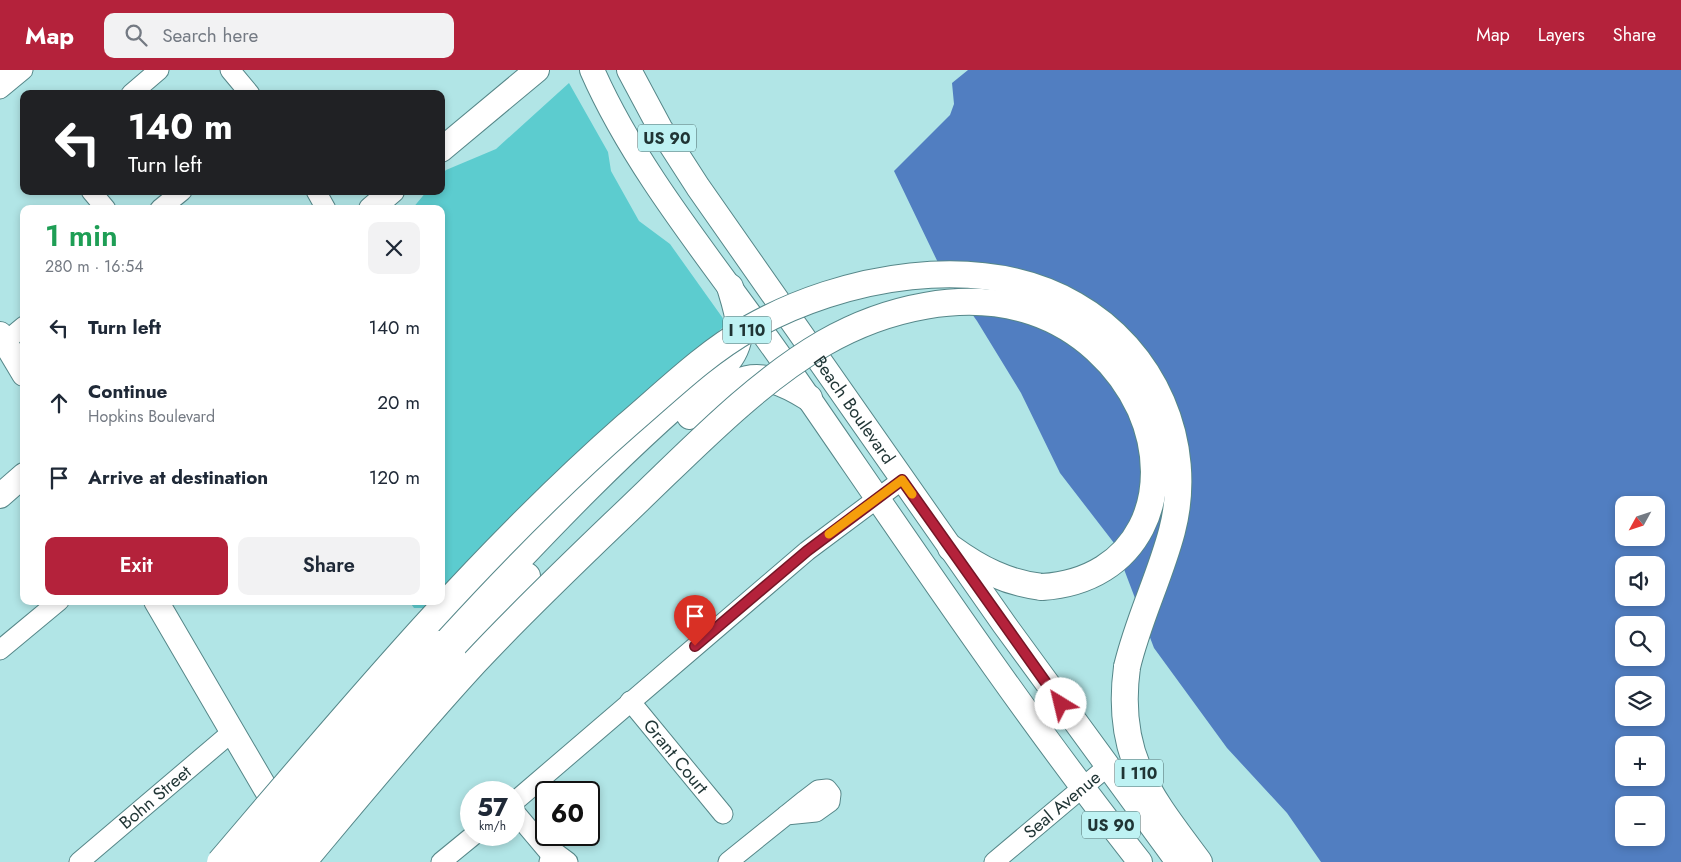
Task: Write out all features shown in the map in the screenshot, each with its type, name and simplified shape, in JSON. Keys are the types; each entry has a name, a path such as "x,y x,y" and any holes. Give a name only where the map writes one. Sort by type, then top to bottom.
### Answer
{"highway":[{"name":"I 110","path":"220,862 405,647 588,460 689,372 732,339 793,306 849,287 902,277 926,276 970,276 1011,281 1055,295 1088,313 1114,333 1141,363 1151,379 1168,415 1176,453 1179,487 1176,512 1167,549 1136,633 1127,667 1123,708 1129,744 1135,764 1152,798 1199,862"},
{"path":"276,862 539,537 597,479 688,395 728,361 735,350 740,332 738,311 730,286"},
{"path":"303,862 476,662 575,561 667,473 746,402 791,366 824,343 885,315 961,302 991,303 1024,309 1057,322 1088,342 1114,368 1135,399 1148,433 1155,466 1150,510 1137,535 1106,567 1083,580 1042,587 1020,584 1000,578 951,548"},
{"path":"248,862 446,650 650,451 718,393 738,380 757,378 782,383 809,398"}],"main road":[{"path":"445,147 537,70"},
{"name":"Beach Boulevard","path":"592,70 638,153 809,398 876,498 1082,788 1140,862"},
{"name":"Beach Boulevard","path":"629,70 660,128 698,187 902,480 1107,767 1178,862"},
{"path":"376,205 387,195"},
{"path":"2,341 20,368"},
{"path":"0,496 20,478"},
{"path":"158,605 309,862"}],"street":[{"path":"136,90 159,70"},
{"path":"230,70 247,90"},
{"path":"0,90 11,71"},
{"path":"94,195 103,205"},
{"path":"165,205 177,195"},
{"path":"2,341 20,329"},
{"path":"525,792 807,551 902,480"},
{"path":"0,650 54,605"},
{"name":"Grant Court","path":"630,701 723,814"},
{"name":"Bohn Street","path":"79,862 232,732"},
{"name":"Seal Avenue","path":"994,862 1107,767"},
{"path":"728,862 786,815"},
{"path":"525,824 556,860"},
{"path":"441,862 461,846"}],"shaded area":[{"path":"968,70 1681,70 1681,862 1321,862 1287,813 1227,748 1154,648 1114,543 1060,473 1021,393 977,321 943,273 894,171 950,115 954,104 952,83"},
{"path":"569,83 608,152 611,171 639,221 670,244 727,324 642,396 505,523 477,551 445,589 445,205 415,205 424,195 445,195 446,170 496,149"},
{"path":"412,605 431,605 428,608 414,608"}],"slow traffic":[{"path":"829,534 902,480 912,494"}],"route":[{"path":"695,646 807,551 902,480 1061,704"}]}
